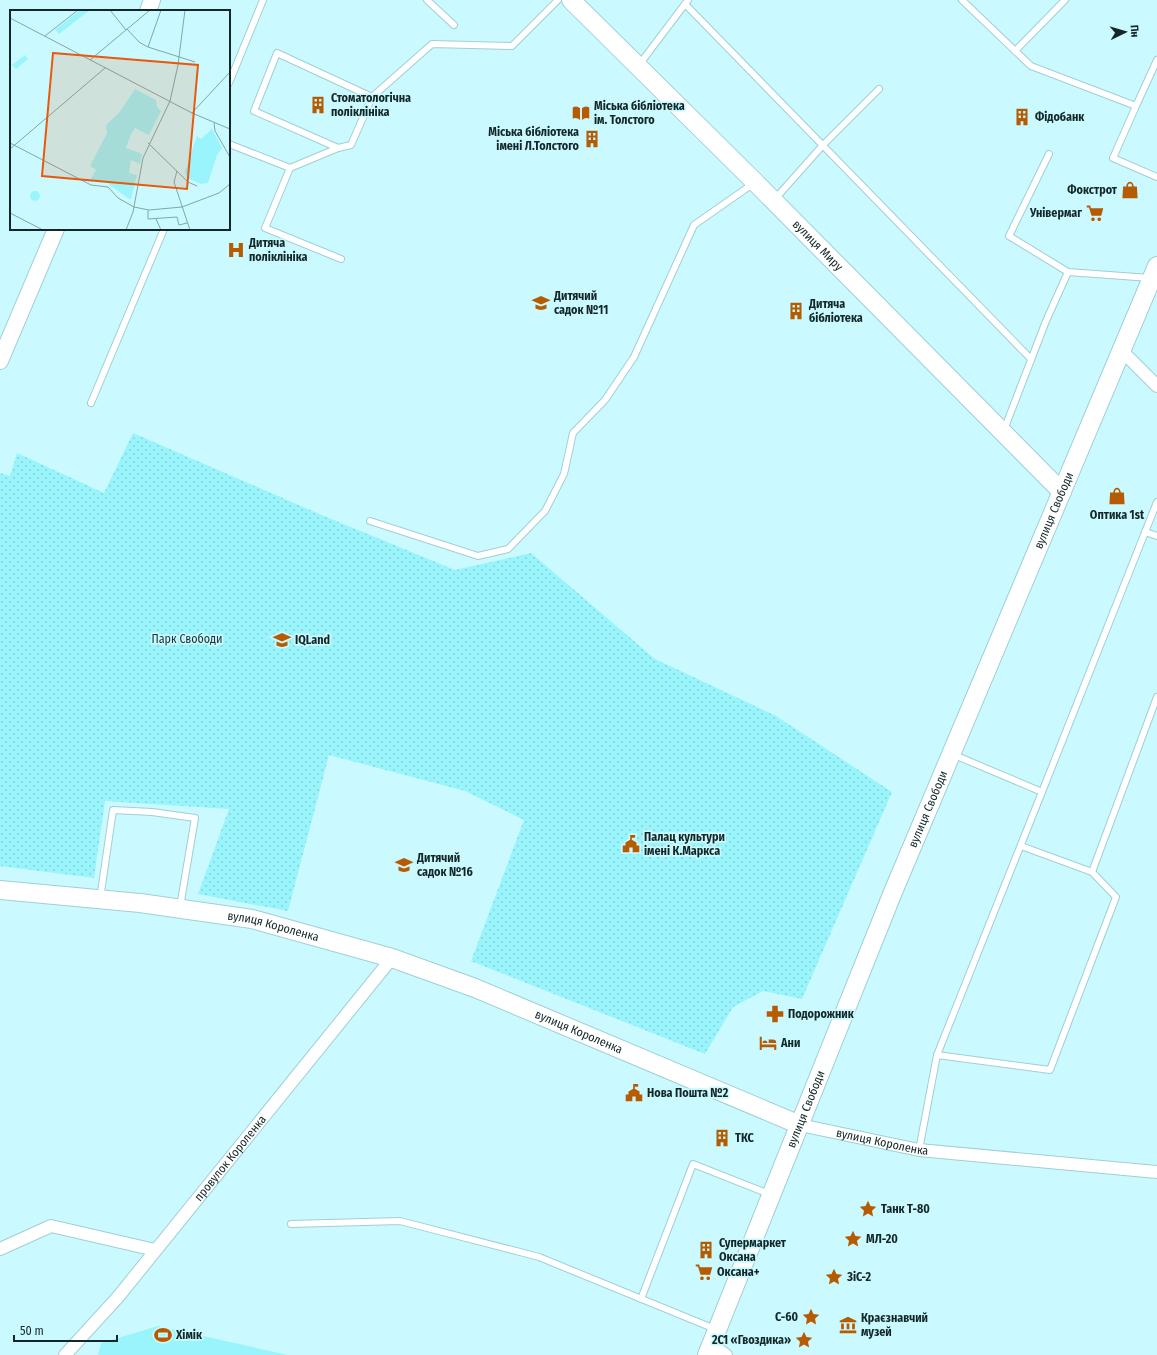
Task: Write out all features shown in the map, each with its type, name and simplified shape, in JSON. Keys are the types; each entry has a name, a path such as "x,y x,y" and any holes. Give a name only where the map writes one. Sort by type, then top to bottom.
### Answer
{"main road":[{"name":"вулиця Миру","path":"571,0 774,201 1062,492"},
{"name":"вулиця Свободи","path":"712,1343 893,892 1154,272"},
{"name":"вулиця Короленка","path":"0,890 180,909 252,919 392,958 474,988 800,1125"}],"street":[{"path":"148,10 152,0"},
{"path":"0,361 56,230"},
{"path":"1122,350 1157,386"},
{"name":"провулок Короленка","path":"65,1355 118,1297 392,958"},
{"name":"вулиця Короленка","path":"800,1125 919,1150 1157,1172"},
{"path":"0,1250 51,1226 156,1250"},
{"path":"712,1343 726,1355"}],"lane":[{"path":"230,81 263,0"},
{"path":"427,0 454,25"},
{"path":"230,144 290,168 338,148 351,145 372,97 432,44 512,46 558,0"},
{"path":"962,0 1031,66 1136,106"},
{"path":"1015,51 1065,0"},
{"path":"638,66 686,2 1031,359"},
{"path":"338,148 254,110 276,53 372,97"},
{"path":"1157,60 1113,158 1157,177"},
{"path":"774,201 823,145 879,89"},
{"path":"1050,154 1009,236 1068,272 1154,272"},
{"path":"290,168 265,228 342,259"},
{"path":"370,522 478,556 508,549 545,511 564,474 573,433 605,400 634,357 694,225 755,182"},
{"path":"91,403 164,230"},
{"path":"1003,432 1046,321 1068,272"},
{"path":"919,1150 936,1056 1157,502"},
{"path":"1145,532 1157,536"},
{"path":"1092,872 1157,697"},
{"path":"951,754 1042,792"},
{"path":"100,900 113,810 152,812 195,818 180,909"},
{"path":"936,1056 1050,1070 1116,897 1092,872 1021,846"},
{"path":"641,1299 693,1164 771,1196"},
{"path":"291,1224 400,1220 539,1257 641,1299 712,1343"}],"green space":[{"name":"Парк Свободи","path":"133,433 324,516 455,570 531,553 655,659 776,716 892,792 802,999 763,991 733,1007 705,1054 471,961 524,820 465,791 329,755 288,911 198,894 229,809 105,801 94,878 0,866 0,473 10,476 17,453 104,493"},
{"name":"Хімік","path":"158,1326 288,1355 98,1355 101,1343"}],"place":[{"name":"Стоматологічна поліклініка","path":"318,105"},
{"name":"Міська бібліотека ім. Толстого","path":"581,113"},
{"name":"Фідобанк","path":"1022,117"},
{"name":"Міська бібліотека імені Л.Толстого","path":"592,139"},
{"name":"Фокстрот","path":"1130,190"},
{"name":"Універмаг","path":"1095,213"},
{"name":"Дитяча поліклініка","path":"236,250"},
{"name":"Дитячий садок №11","path":"541,303"},
{"name":"Дитяча бібліотека","path":"796,311"},
{"name":"Оптика 1st","path":"1117,496"},
{"name":"IQLand","path":"282,640"},
{"name":"Палац культури імені К.Маркса","path":"631,844"},
{"name":"Дитячий садок №16","path":"404,865"},
{"name":"Подорожник","path":"775,1014"},
{"name":"Ани","path":"768,1043"},
{"name":"Нова Пошта №2","path":"634,1093"},
{"name":"ТКС","path":"722,1138"},
{"name":"Танк Т-80","path":"868,1209"},
{"name":"МЛ-20","path":"853,1239"},
{"name":"Супермаркет Оксана","path":"706,1250"},
{"name":"Оксана+","path":"704,1272"},
{"name":"ЗіС-2","path":"834,1277"},
{"name":"С-60","path":"811,1317"},
{"name":"Краєзнавчий музей","path":"848,1325"},
{"name":"Хімік","path":"163,1335"},
{"name":"2С1 «Гвоздика»","path":"804,1340"}]}
